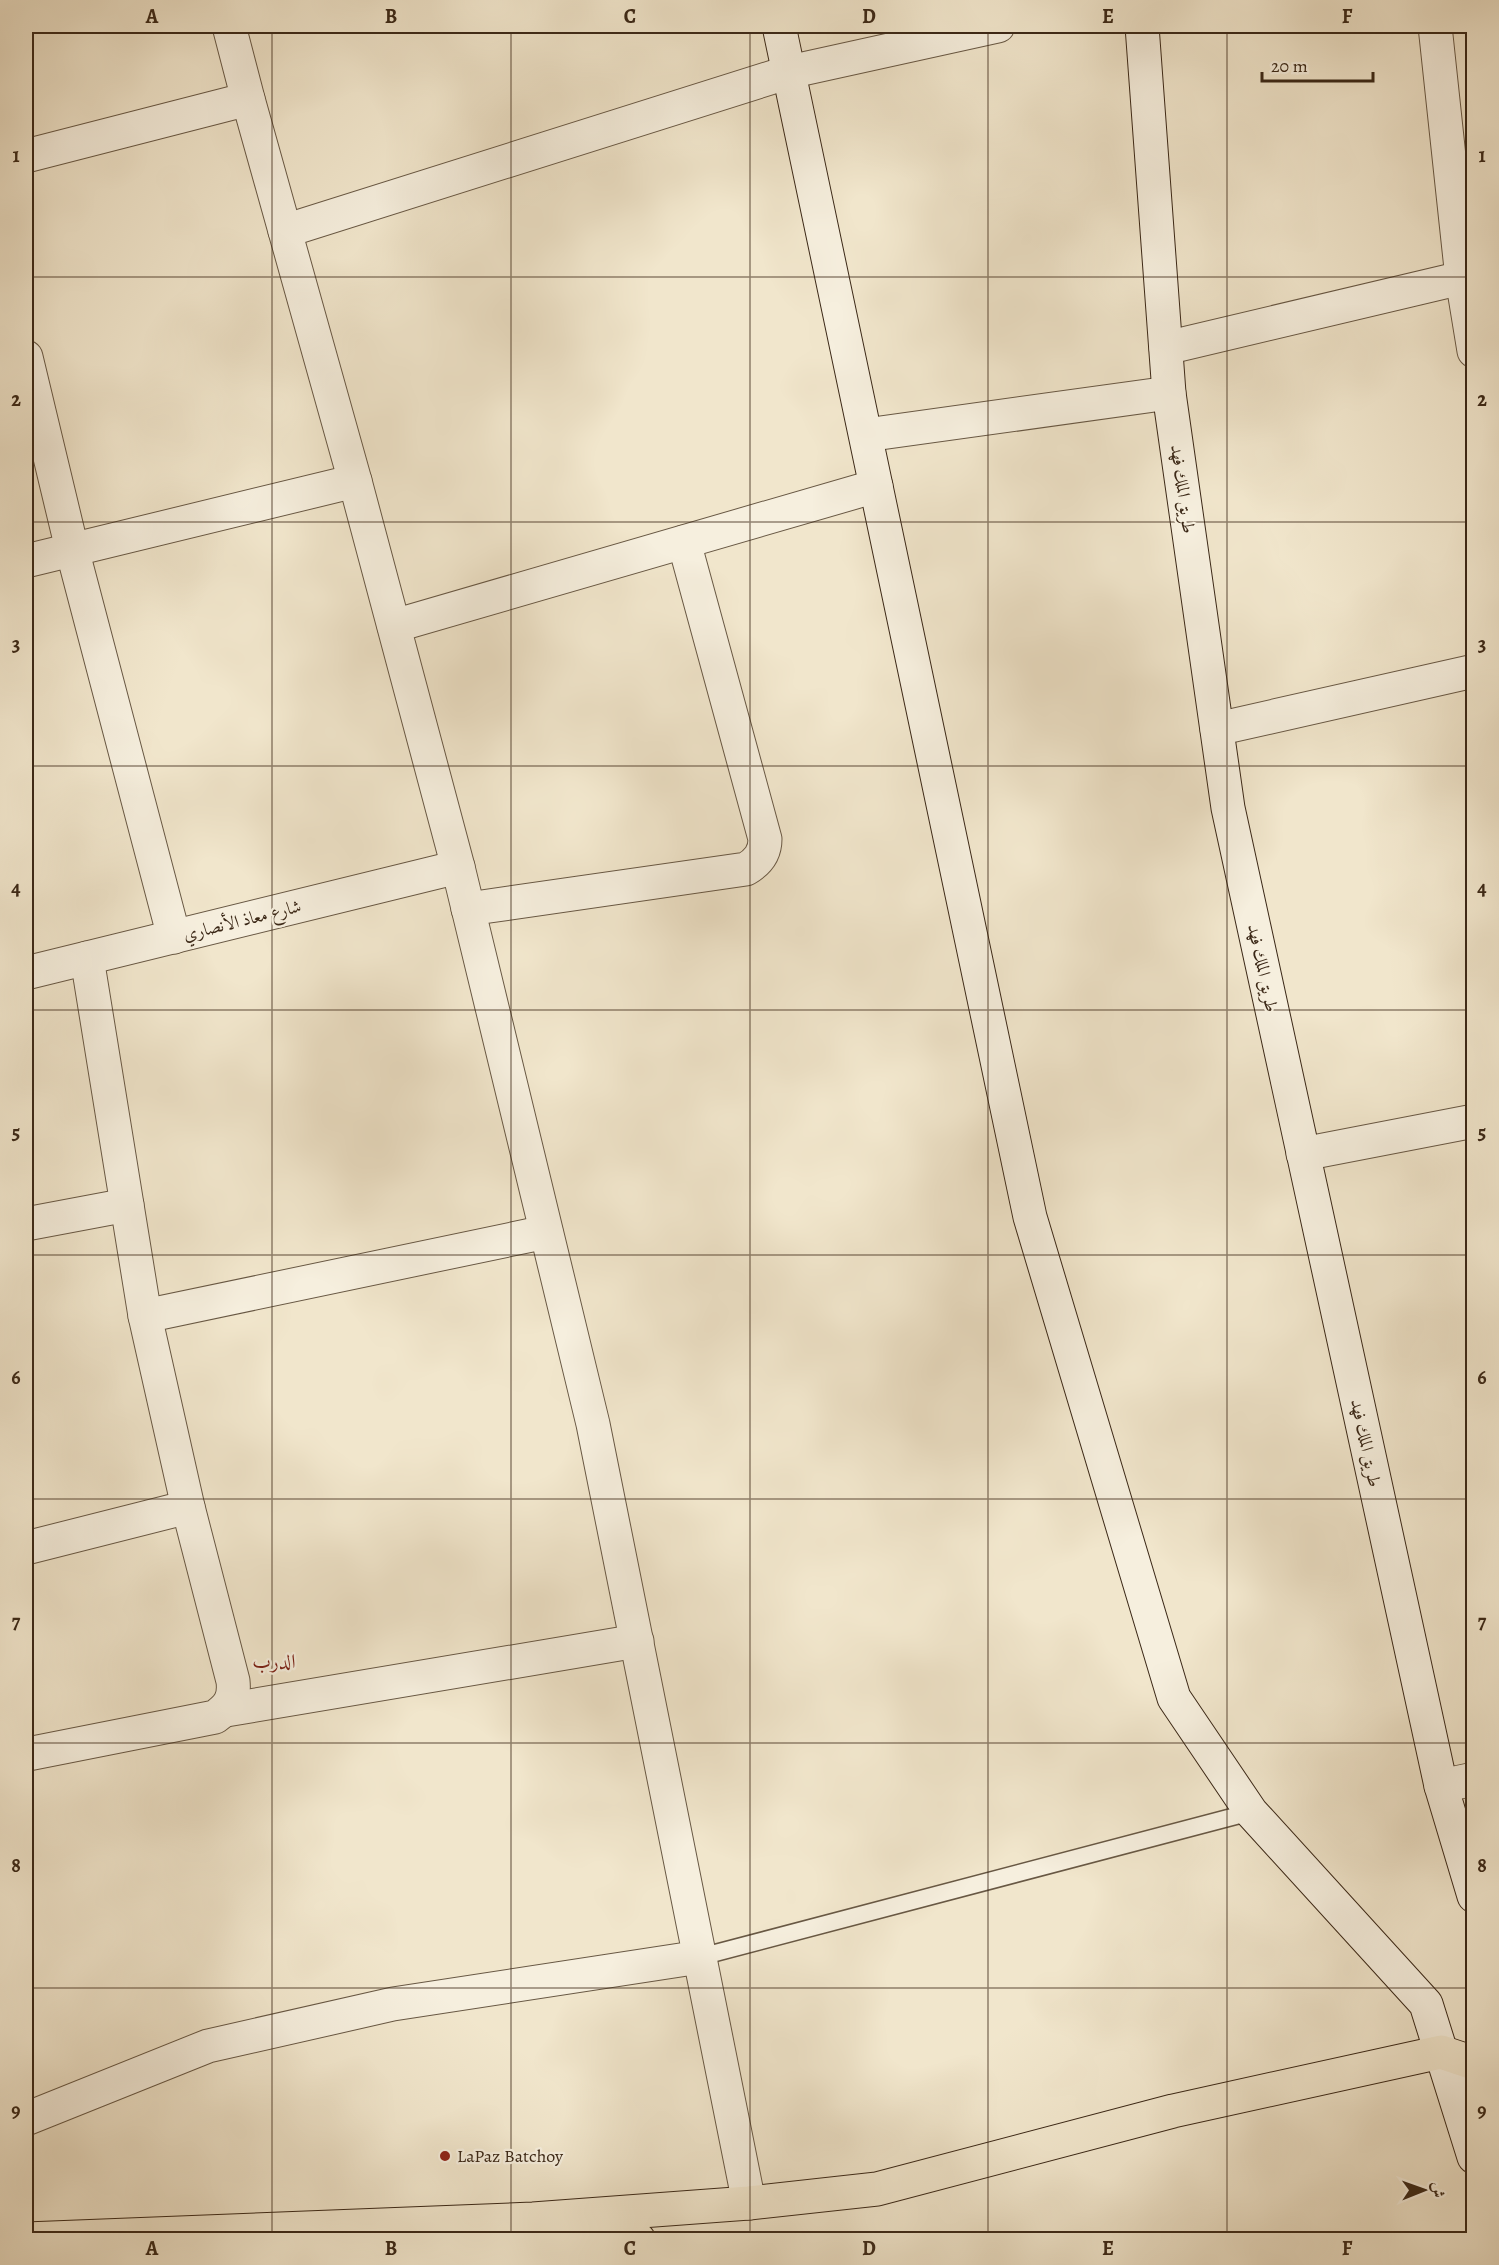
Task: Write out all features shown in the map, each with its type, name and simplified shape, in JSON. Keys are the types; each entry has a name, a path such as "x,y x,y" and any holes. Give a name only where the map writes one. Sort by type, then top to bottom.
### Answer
{"main road":[{"path":"26,2239 533,2219 749,2203 877,2189 1173,2112 1441,2052 1473,2062"},
{"path":"533,2219 639,2240"}],"street":[{"path":"229,26 355,481 458,867 593,1424 749,2203"},
{"path":"780,26 1030,1217 1174,1698 1251,1812 1426,2004 1473,2157"},
{"path":"285,231 789,72 998,26"},
{"name":"طريق الملك فهد","path":"1142,26 1169,393 1228,808 1442,1786 1473,1896"},
{"path":"1435,26 1468,276 1473,351"},
{"path":"26,156 248,99"},
{"path":"1166,348 1468,276"},
{"path":"26,357 72,549 174,937"},
{"path":"866,435 1169,393"},
{"path":"26,561 355,481"},
{"path":"394,626 876,486"},
{"path":"468,909 746,869 756,863 765,846 765,838 684,542"},
{"path":"1217,729 1473,671"},
{"name":"شارع معاذ الأنصاري","path":"26,973 458,867"},
{"path":"87,958 145,1317 188,1507 233,1681 235,1695 226,1710"},
{"path":"1303,1154 1473,1121"},
{"path":"26,1224 127,1205"},
{"path":"145,1317 546,1232"},
{"path":"26,1548 188,1507"},
{"path":"28,1754 215,1717 226,1710 637,1641"},
{"path":"1442,1786 1473,1779"},
{"path":"26,2120 208,2046 393,2004 700,1957"}],"lane":[{"path":"700,1957 1251,1812"}],"place":[{"name":"LaPaz Batchoy","path":"445,2156"}],"district":[{"name":"الدرب","path":"274,1661"}]}
